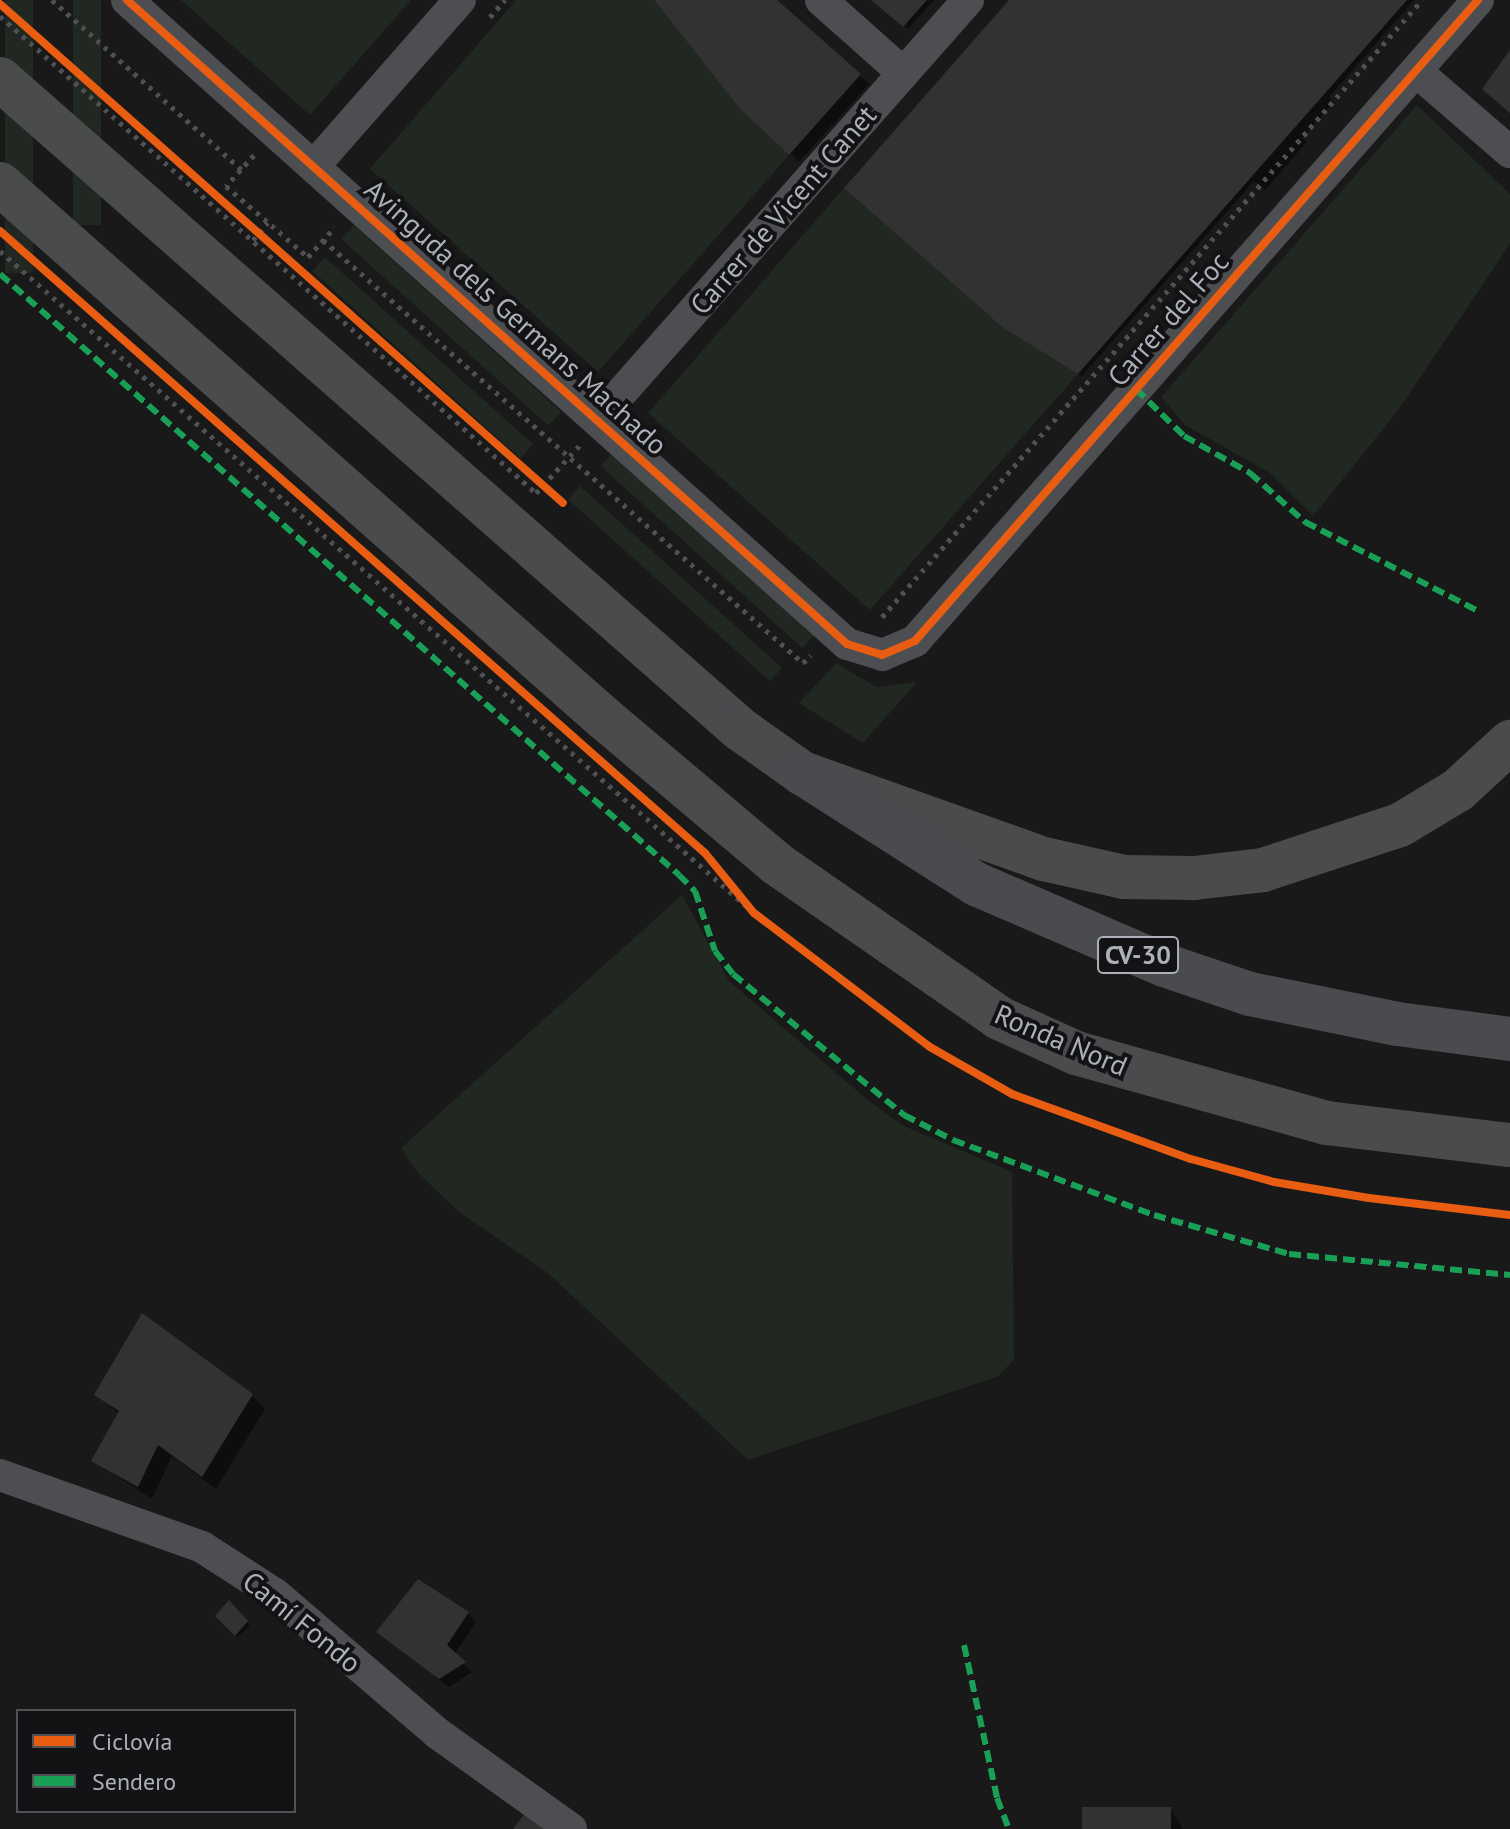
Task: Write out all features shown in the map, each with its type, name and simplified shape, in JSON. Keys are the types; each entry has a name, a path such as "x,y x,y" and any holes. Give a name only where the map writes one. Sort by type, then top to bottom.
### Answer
{"highway":[{"name":"CV-30","path":"802,773 976,884 1164,965 1250,994 1398,1024 1510,1039"}],"main road":[{"path":"0,79 740,729 802,773 1044,859 1124,877 1194,878 1263,870 1400,825 1458,790 1510,742"},
{"name":"Ronda Nord","path":"0,184 605,719 777,864 999,1018 1076,1053 1312,1120 1510,1145"}],"street":[{"name":"Avinguda dels Germans Machado","path":"127,0 314,166 589,432 832,631 862,652 879,640"},
{"path":"314,166 460,0"},
{"path":"821,0 903,73"},
{"name":"Carrer de Vicent Canet","path":"589,432 968,0"},
{"name":"Carrer del Foc","path":"879,640 915,641 1478,0"},
{"path":"1416,71 1510,152"},
{"name":"Camí Fondo","path":"0,1475 202,1547 275,1594 437,1733 571,1829"}],"path":[{"path":"52,0 241,169"},
{"path":"485,23 505,0"},
{"path":"879,640 1422,0"},
{"path":"0,4 256,237"},
{"path":"0,16 553,494"},
{"path":"268,162 257,152 226,186 308,257 339,223 327,212"},
{"path":"256,237 268,222"},
{"path":"323,240 803,663 832,631"},
{"path":"0,251 754,913"},
{"path":"543,485 589,432"},
{"path":"622,781 669,822"},
{"path":"705,853 754,913"}],"shaded area":[{"path":"5,0 33,0 33,273 5,273"},
{"path":"73,0 101,0 101,225 73,225"},
{"path":"181,0 411,0 310,115"},
{"path":"516,0 654,0 741,110 789,155 598,372 370,169"},
{"path":"1417,105 1510,194 1510,244 1399,409 1313,516 1270,473 1185,425 1161,397"},
{"path":"844,188 1002,327 1078,374 870,610 648,413"},
{"path":"354,225 561,412 549,426 341,239"},
{"path":"325,257 533,444 520,458 312,271"},
{"path":"613,452 815,634 802,648 600,466"},
{"path":"580,486 782,668 770,681 568,499"},
{"path":"836,663 876,687 917,682 863,743 799,703"},
{"path":"682,895 729,981 870,1102 904,1126 1012,1172 1014,1359 999,1376 748,1460 548,1273 459,1212 417,1172 401,1148"}],"building":[{"path":"654,0 777,0 861,74 789,155 741,110"},
{"path":"871,0 927,0 903,27"},
{"path":"1009,0 1407,0 1078,374 1002,327 844,188"},
{"path":"1510,50 1510,113 1482,89"},
{"path":"142,1313 253,1394 202,1477 158,1445 138,1487 91,1461 119,1411 94,1395"},
{"path":"418,1579 469,1612 447,1645 466,1662 439,1679 376,1632"},
{"path":"229,1600 248,1621 235,1636 215,1616"},
{"path":"534,1802 554,1829 513,1829"},
{"path":"1082,1807 1171,1807 1171,1829 1082,1829"}],"marked path":[{"path":"0,274 679,875 695,891 715,951 733,974 904,1115 953,1140 1154,1215 1289,1254 1510,1275"},
{"path":"1136,389 1184,436 1250,473 1305,522 1478,611"},
{"path":"964,1645 997,1798 1009,1829"}],"cycle path":[{"path":"127,0 847,644 882,655 915,641 1478,0"},
{"path":"0,4 563,503"},
{"path":"0,231 705,853 754,913 930,1047 1012,1094 1191,1159 1274,1182 1369,1198 1510,1215"}]}
